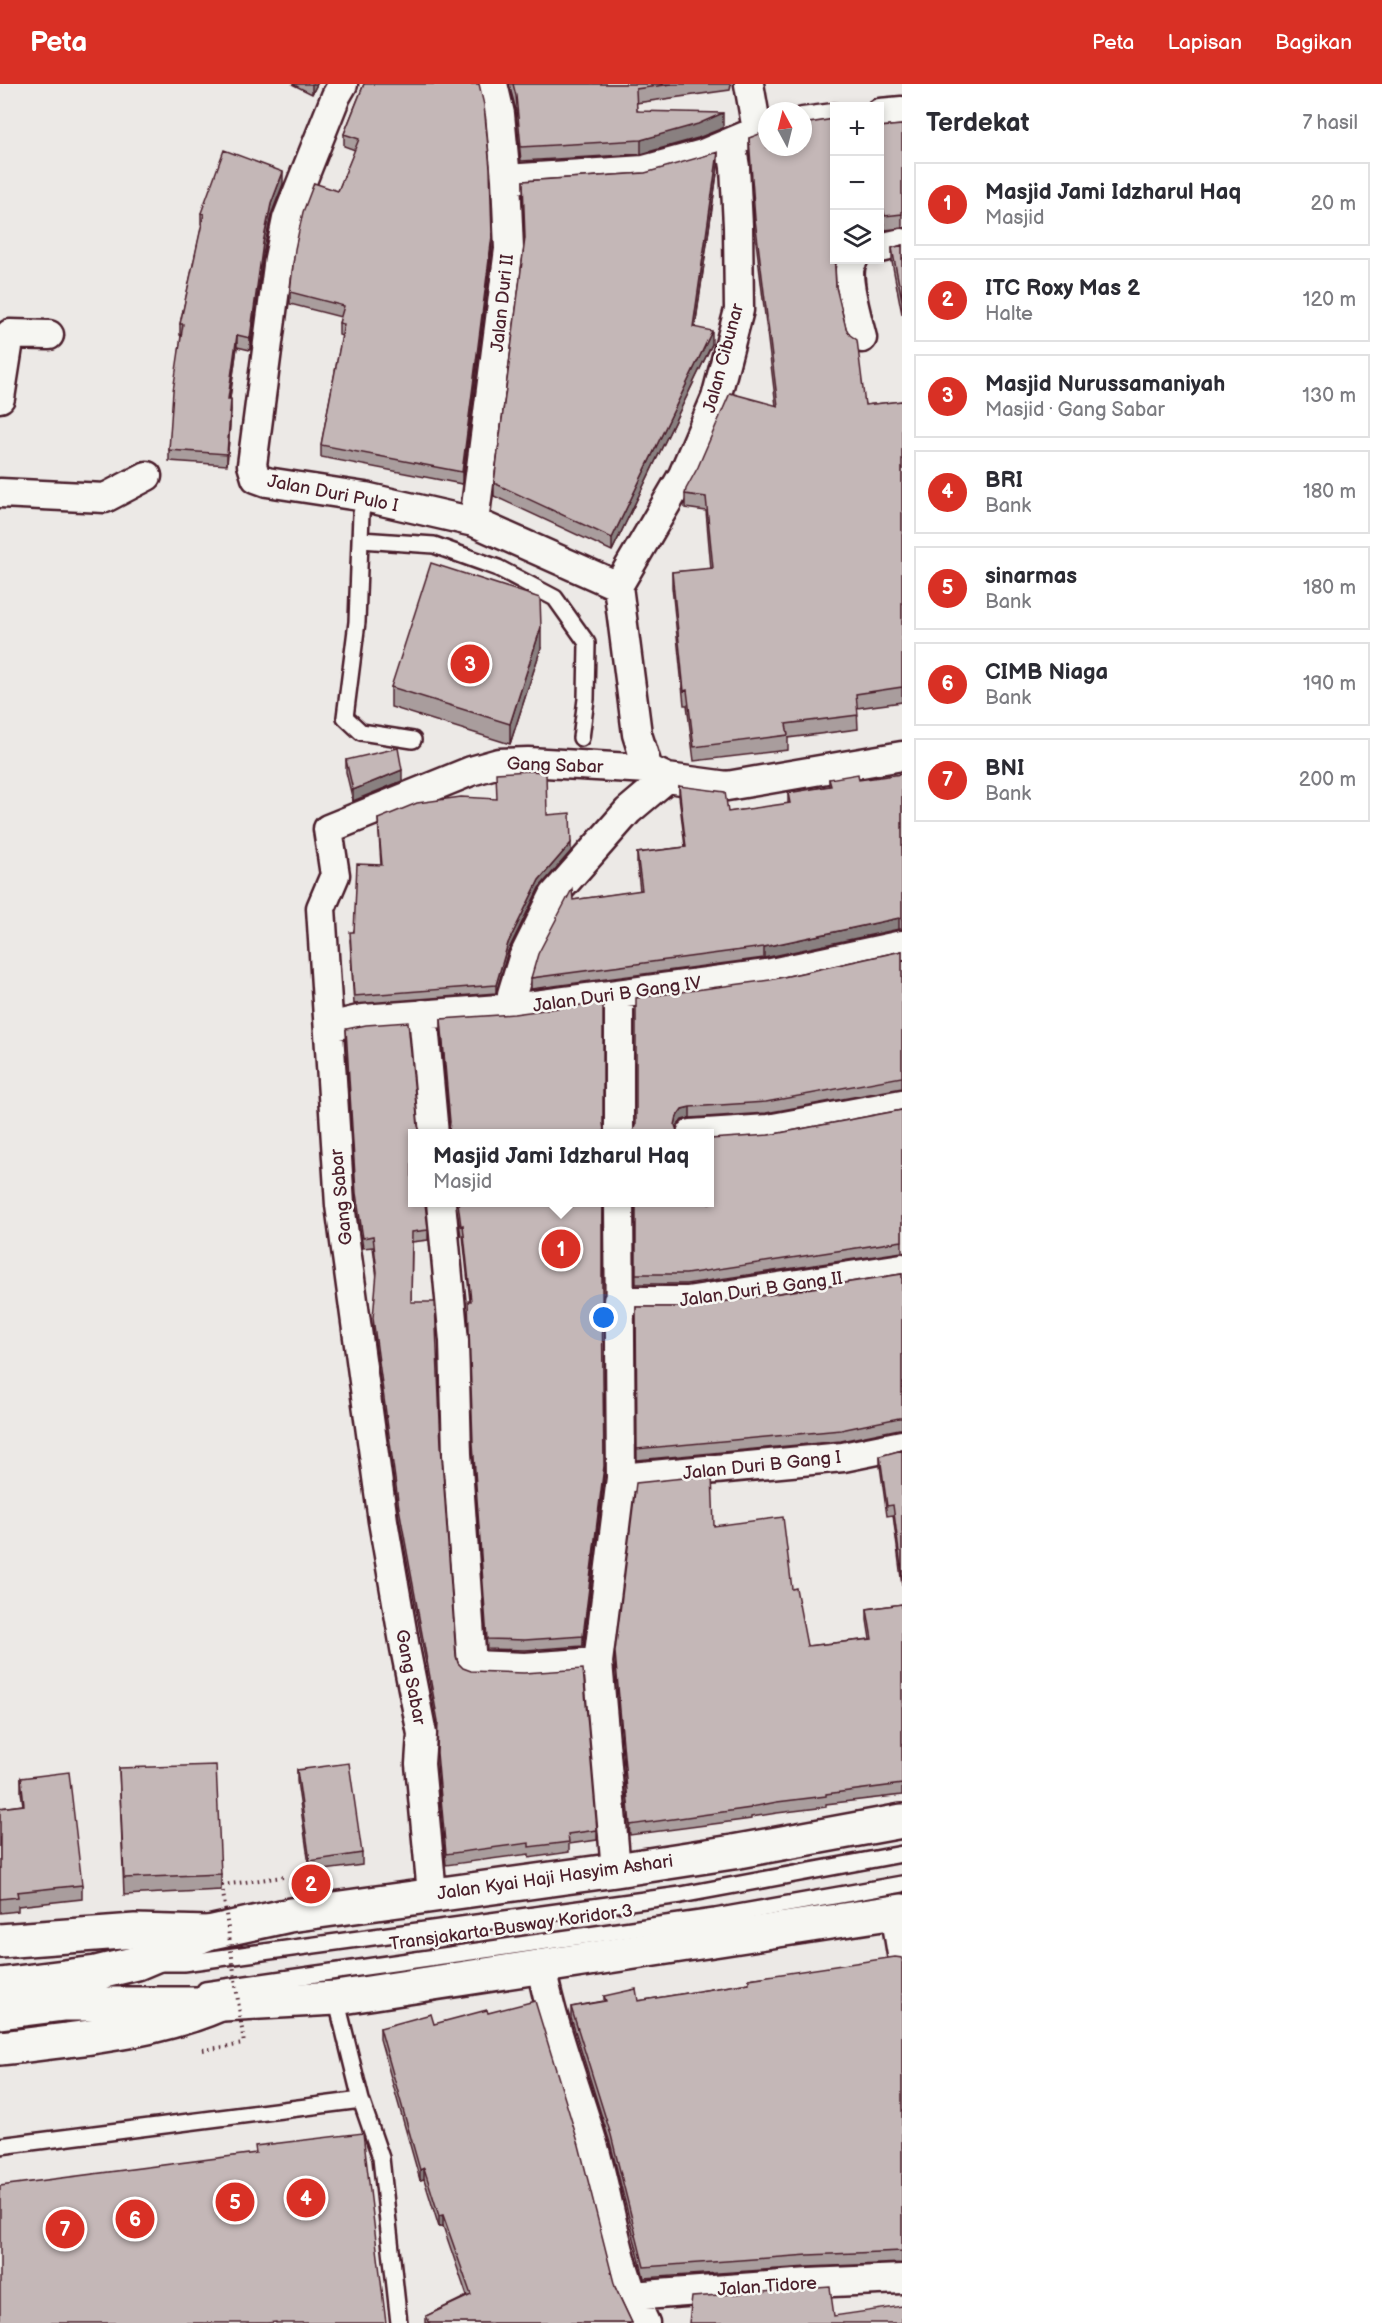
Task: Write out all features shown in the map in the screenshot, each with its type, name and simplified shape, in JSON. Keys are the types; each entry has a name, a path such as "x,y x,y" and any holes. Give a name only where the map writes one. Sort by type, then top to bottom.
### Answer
{"main road":[{"name":"Jalan Kyai Haji Hasyim Ashari","path":"0,2012 60,1992 96,1973 137,1963 208,1933 290,1915 616,1870 733,1852 902,1821"},
{"name":"Jalan Kyai Haji Hasyim Ashari","path":"0,1985 126,2003 222,2004 336,1998 541,1966 900,1902"},
{"name":"Jalan Kyai Haji Hasyim Ashari","path":"0,1941 135,1931 208,1933"},
{"name":"Jalan Kyai Haji Hasyim Ashari","path":"0,2048 158,2025 189,2018 222,2004"}],"street":[{"name":"Jalan Duri Pulo I","path":"343,84 336,96 287,219 279,258 252,465 256,478 267,482 365,497 474,522 618,586"},
{"name":"Jalan Duri II","path":"474,522 509,249 500,114 493,84"},
{"path":"749,84 758,115"},
{"path":"884,113 902,111"},
{"path":"812,121 830,119"},
{"path":"506,179 645,170 703,154 758,131"},
{"name":"Jalan Cibunar","path":"618,586 683,475 716,398 740,310 735,167 731,143"},
{"path":"884,247 902,243"},
{"path":"850,264 850,278 862,338"},
{"path":"0,398 10,334 49,335"},
{"path":"0,494 105,498 147,476"},
{"path":"618,586 636,734 657,773"},
{"path":"657,773 727,786 902,756"},
{"name":"Gang Sabar","path":"432,1894 420,1764 422,1734 383,1521 340,1205 321,909 335,875 328,829 471,771 499,763 528,762 657,773"},
{"path":"513,1008 512,994 522,958 554,894 628,811 657,773"},
{"name":"Jalan Duri B Gang IV","path":"329,1027 363,1019 513,1008 767,974 902,945"},
{"path":"619,994 619,1129"},
{"path":"423,1014 434,1129"},
{"path":"714,1133 768,1129 902,1104"},
{"path":"441,1207 454,1341 456,1454 472,1665 525,1667 598,1662"},
{"path":"616,1870 598,1662 621,1478 619,1207"},
{"name":"Jalan Duri B Gang II","path":"618,1301 687,1301 902,1268"},
{"name":"Jalan Duri B Gang I","path":"621,1478 843,1457 902,1445"},
{"path":"900,1902 902,1954"},
{"path":"541,1966 549,2009 595,2151 631,2296 645,2323"},
{"name":"Jalan Tidore","path":"631,2296 809,2283 902,2279"}],"lane":[{"path":"365,497 361,514 357,622 345,717 361,732 413,740"},
{"path":"361,540 434,545 498,568 555,598 587,643 586,699 581,738"},
{"name":"Transjakarta Busway Koridor 3","path":"137,1963 183,1963 681,1895 902,1854"},
{"name":"Transjakarta Busway Koridor 3","path":"126,2003 715,1917 900,1902"},
{"path":"336,1998 362,2100 381,2158 399,2323"},
{"path":"0,2146 362,2100"}],"path":[{"path":"244,2044 222,1886 283,1877"}],"building":[{"path":"364,84 479,84 484,105 490,168 492,236 462,472 321,445 344,324 339,323 344,306 290,292 295,249 303,212 314,183 338,191 359,139 344,134"},
{"path":"513,84 672,84 636,89 637,111 723,113 698,124 641,140 521,147"},
{"path":"830,120 830,264 835,264 836,287 846,328 857,340 865,405 902,401 902,687 856,694 858,715 786,724 788,735 694,747 687,690 684,691 672,572 713,568 706,497 685,494 686,489 730,393 778,406 755,219 749,138 758,134 758,156 812,156 812,123"},
{"path":"902,125 902,214 885,216 884,211 884,127"},
{"path":"224,150 283,172 271,204 263,243 250,338 237,335 228,399 231,399 227,454 169,450 173,391 183,324 180,324 204,214 201,213"},
{"path":"718,152 693,327 712,331 612,538 494,483 525,238 523,181 645,173"},
{"path":"902,245 902,300 892,248"},
{"path":"431,563 540,598 541,627 510,724 391,687"},
{"path":"398,748 402,770 353,790 346,760"},
{"path":"546,772 547,815 570,813 571,843 539,880 508,943 496,985 354,996 350,932 354,932 357,864 382,865 378,819 417,803 461,797 497,799 496,773"},
{"path":"858,774 859,780 902,774 902,919 764,947 531,978 538,954 572,889 573,900 642,890 637,853 686,847 679,786 725,792 728,812 790,803 788,793 831,786 829,779"},
{"path":"902,951 902,1077 766,1102 690,1107 682,1109 677,1116 676,1129 634,1129 636,1123 636,998 770,980"},
{"path":"603,1002 604,1129 449,1129 441,1019 514,1014"},
{"path":"408,1022 419,1129 408,1129 408,1207 425,1207 428,1230 412,1232 411,1302 435,1302 441,1445 456,1656 463,1668 471,1671 524,1673 583,1669 597,1830 568,1834 569,1842 529,1847 529,1843 446,1854 437,1753 438,1721 399,1508 373,1318 377,1272 373,1236 363,1238 356,1193 346,1029"},
{"path":"902,1110 902,1241 686,1274 636,1274 636,1207 714,1207 714,1139 769,1135"},
{"path":"459,1207 602,1207 604,1466 583,1636 525,1640 487,1639 473,1443 468,1301 471,1301 463,1225 461,1226"},
{"path":"902,1274 902,1418 841,1430 637,1449 636,1307 690,1307"},
{"path":"902,1450 902,1575 893,1505 887,1506 880,1456"},
{"path":"712,1475 714,1526 783,1517 792,1589 796,1588 807,1646 872,1639 867,1609 902,1604 902,1784 630,1825 615,1652 636,1483"},
{"path":"349,1763 362,1853 310,1861 297,1770"},
{"path":"216,1765 221,1874 124,1878 119,1768"},
{"path":"69,1772 82,1885 17,1892 18,1897 0,1899 0,1808 24,1805 21,1778"},
{"path":"895,1957 902,1958 902,2251 808,2255 644,2267 611,2135 571,2007 606,2001 604,1996 636,1989 638,2001 749,1983 749,1979"},
{"path":"535,2001 579,2145 615,2287 632,2323 430,2323 426,2316 471,2295 443,2215 439,2216 424,2168 420,2170 380,2028 431,2014 434,2024 487,2010 488,2013"},
{"path":"363,2133 386,2323 0,2323 0,2186 256,2153 255,2146"},
{"path":"830,2287 834,2316 902,2306 902,2323 689,2323 692,2297"}],"place":[{"name":"Masjid Nurussamaniyah","path":"470,664"},
{"name":"Masjid Jami Idzharul Haq","path":"561,1249"},
{"name":"ITC Roxy Mas 2","path":"311,1884"},
{"name":"BRI","path":"306,2198"},
{"name":"sinarmas","path":"235,2202"},
{"name":"CIMB Niaga","path":"135,2219"},
{"name":"BNI","path":"65,2229"}]}
